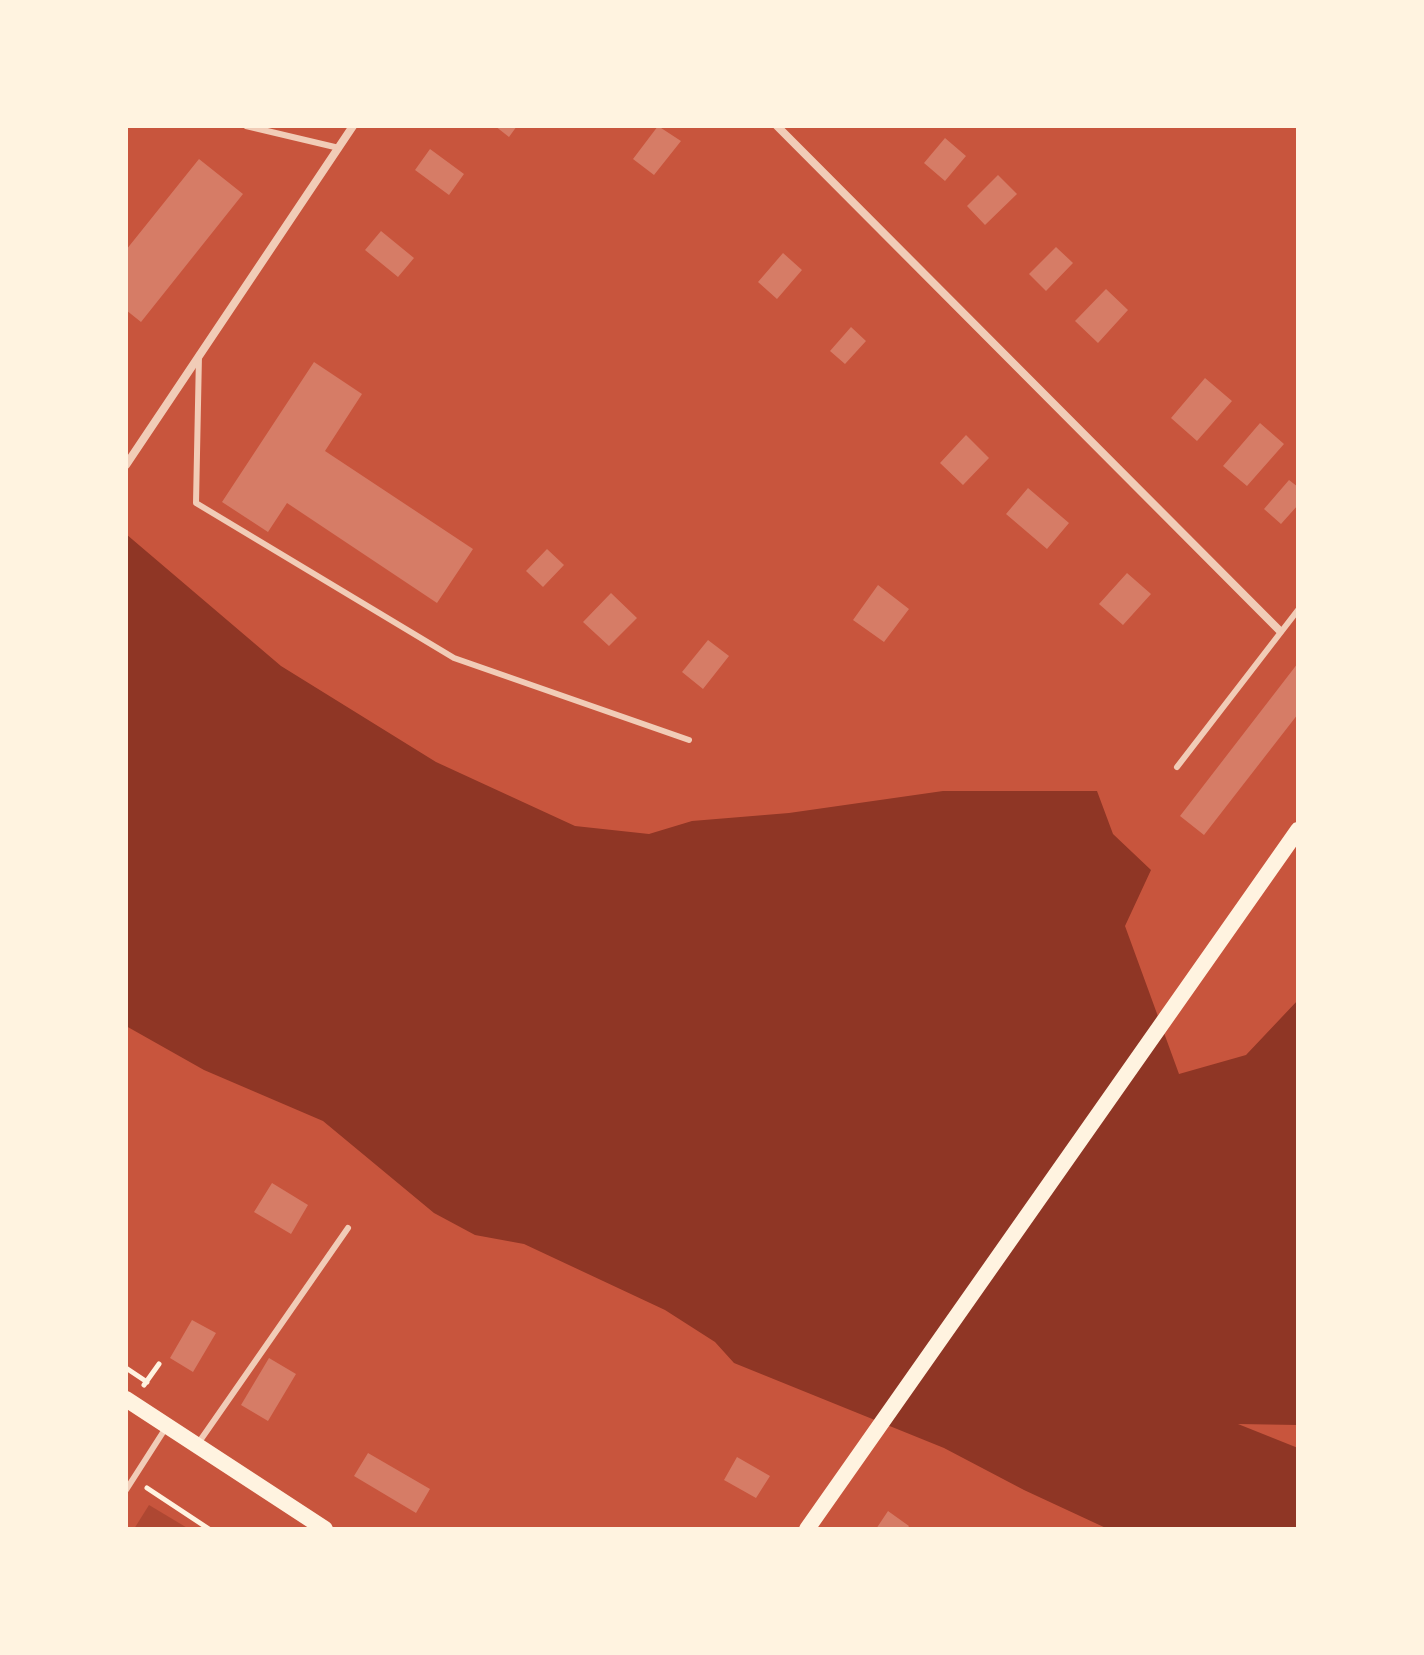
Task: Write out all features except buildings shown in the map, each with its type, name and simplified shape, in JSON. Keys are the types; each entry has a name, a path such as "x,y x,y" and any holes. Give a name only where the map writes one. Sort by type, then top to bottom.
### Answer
{"main road":[{"path":"807,1529 1298,830"},
{"path":"126,1399 325,1529"}],"street":[{"path":"126,465 353,126"},
{"path":"777,126 1280,631"}],"lane":[{"path":"246,126 339,148"},
{"path":"199,355 196,503 454,658 689,740"},
{"path":"1177,767 1298,610"},
{"path":"196,1445 348,1228"},
{"path":"126,1490 167,1426"}],"path":[{"path":"126,1368 147,1382"},
{"path":"133,1479 209,1529"}],"shaded area":[{"path":"126,534 281,666 436,762 575,826 649,834 692,821 789,813 943,791 1097,791 1113,834 1151,870 1125,926 1179,1074 1246,1055 1298,1000 1298,1425 1238,1424 1298,1448 1298,1529 1108,1529 944,1448 734,1363 715,1342 665,1310 524,1244 475,1235 434,1213 323,1121 204,1070 126,1026"},
{"path":"149,1505 189,1529 134,1529"}]}
